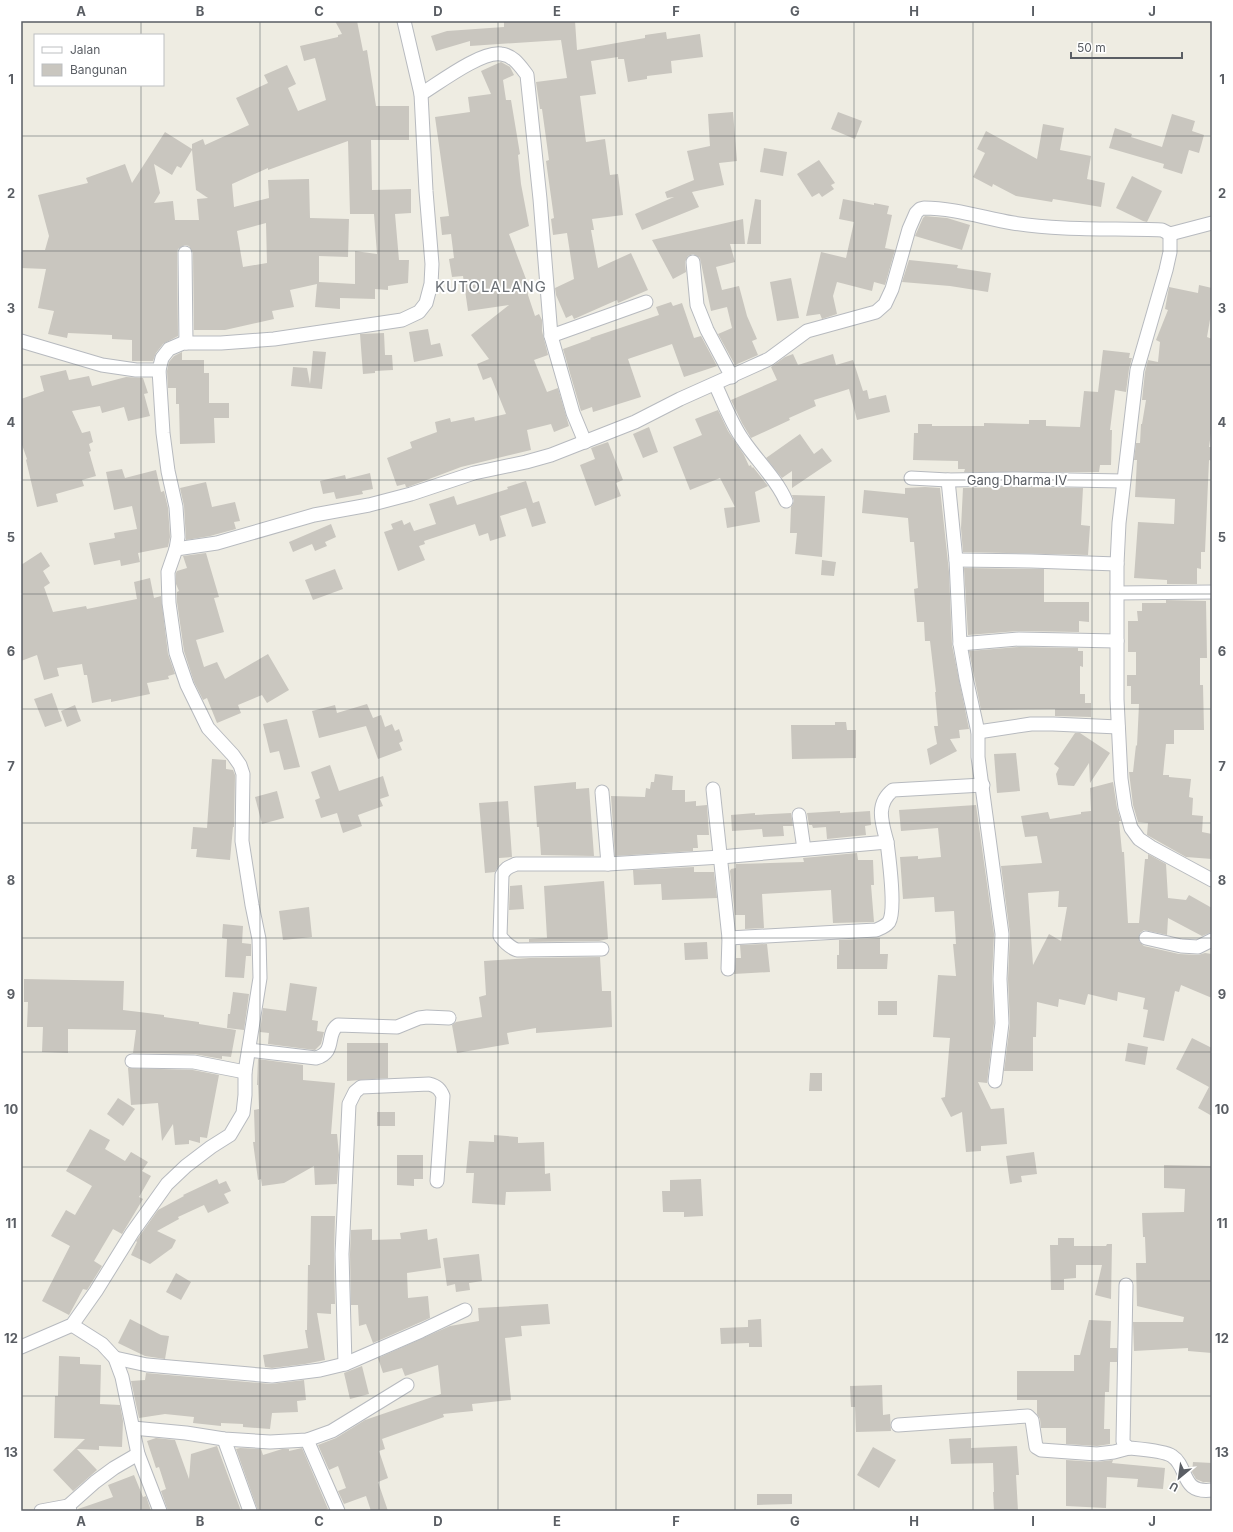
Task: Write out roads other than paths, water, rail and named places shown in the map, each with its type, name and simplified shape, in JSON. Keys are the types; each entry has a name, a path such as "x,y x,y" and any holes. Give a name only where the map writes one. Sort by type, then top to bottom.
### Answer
{"street":[{"path":"21,1347 72,1326 132,1233 167,1184 186,1166 230,1135 243,1113 245,1072 260,978 259,939 242,841 243,774 240,765 233,754 208,728 187,685 176,653 169,603 168,572 176,549 178,537 176,507 162,433 159,370 162,358 170,349 183,343 221,343 274,339 402,320 419,312 426,303 431,284 432,264 426,191 421,94 404,21"},
{"path":"421,94 463,67 490,55 501,53 519,63 527,75 540,199 551,336 572,413 585,442"},
{"path":"176,549 217,543 314,515 368,505 411,494 474,473 551,455 635,422 680,399 732,377 769,359 807,332 876,312 885,304 892,290 909,229 920,209 932,208 1013,223 1054,228 1162,230 1170,234 1212,223"},
{"path":"1170,234 1170,252 1166,270 1137,370 1123,481 1117,564 1118,727 1121,779 1125,807 1132,828 1139,839 1212,880"},
{"path":"185,252 186,343"},
{"path":"693,262 697,305 707,330 732,377"},
{"path":"551,336 646,302"},
{"path":"21,341 102,365 136,370 159,370"},
{"path":"715,384 742,439 780,488 786,501"},
{"name":"Gang Dharma IV","path":"911,478 948,480 1013,479 1123,481"},
{"path":"948,480 956,560 960,644 978,732 978,757 1002,934 1000,979 1002,1023 995,1081"},
{"path":"956,560 1117,564"},
{"path":"1117,594 1212,592"},
{"path":"960,644 1019,639 1117,641"},
{"path":"978,732 1031,724 1118,727"},
{"path":"729,938 876,930 883,928 891,918 892,904 887,842 882,820 881,808 883,800 893,790 982,785"},
{"path":"713,789 729,938 728,969"},
{"path":"602,792 608,864"},
{"path":"799,815 804,849"},
{"path":"602,949 517,950 510,947 500,936 502,876 504,870 516,864 608,864 887,842"},
{"path":"1146,938 1181,946 1198,947 1212,940"},
{"path":"249,1050 316,1058 323,1056 328,1050 335,1028 338,1025 397,1027 419,1018 449,1018"},
{"path":"132,1061 194,1062 245,1072"},
{"path":"345,1364 342,1254 349,1104 355,1092 361,1087 429,1084 436,1086 440,1090 443,1096 437,1180"},
{"path":"1126,1285 1123,1442 1129,1448"},
{"path":"115,1358 147,1365 272,1376 320,1370 345,1364 465,1310"},
{"path":"72,1326 102,1344 115,1358 122,1377 138,1454 160,1511"},
{"path":"133,1428 186,1433 224,1439 270,1442 308,1440 332,1431 407,1385"},
{"path":"898,1425 1028,1416 1032,1420 1036,1447 1041,1450 1097,1454 1129,1448 1169,1455 1177,1460 1190,1485 1200,1489 1212,1490"},
{"path":"224,1439 250,1511"},
{"path":"308,1440 338,1511"},
{"path":"41,1511 69,1509 95,1482 114,1468 138,1454"}],"district":[{"name":"KUTOLALANG","path":"491,286"}]}
